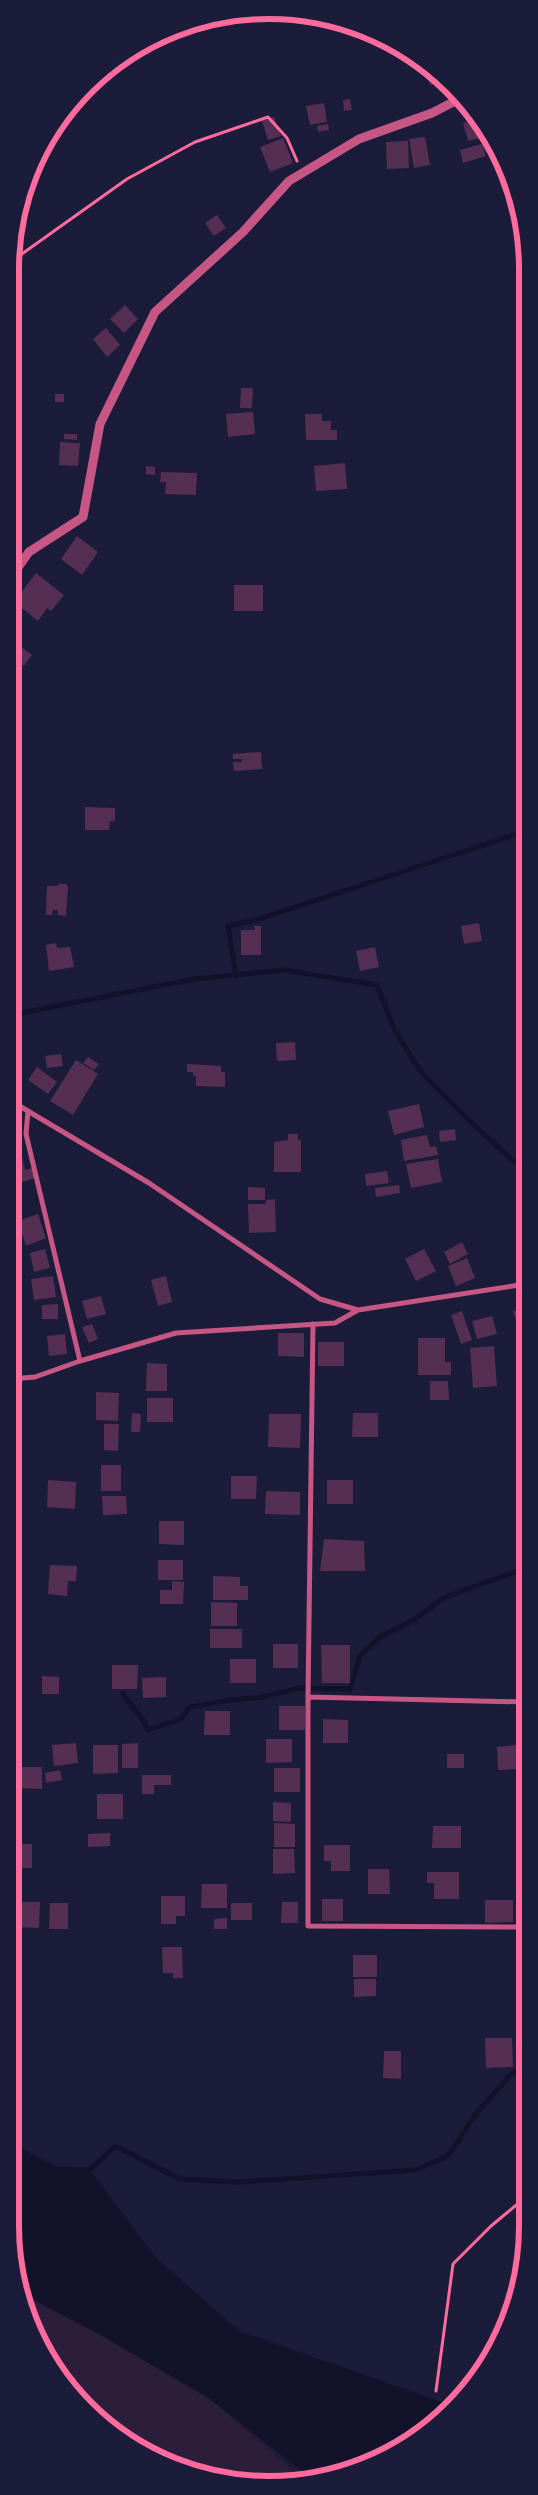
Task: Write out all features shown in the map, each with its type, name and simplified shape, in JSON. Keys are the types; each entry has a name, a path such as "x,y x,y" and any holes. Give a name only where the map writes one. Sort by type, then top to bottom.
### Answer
{"street":[{"path":"19,566 28,552 83,517 100,424 155,312 243,232 289,181 359,140 432,112 454,101"},
{"path":"19,1106 149,1183 320,1299 358,1310"},
{"path":"28,1111 26,1134 80,1361"},
{"path":"19,1378 35,1377 80,1361 176,1333 335,1323 358,1310 519,1285"},
{"path":"313,1324 308,1697 308,1926 519,1927"},
{"path":"308,1697 519,1702"}],"path":[{"path":"19,256 126,179 195,142 268,117 287,138 303,172"},
{"path":"436,2391 453,2264 491,2226 519,2203"}],"shaded area":[{"path":"19,2129 23,2152 55,2169 90,2170 155,2257 239,2331 446,2403 421,2425 380,2450 334,2468 305,2474 210,2399 99,2334 29,2298 19,2242"},
{"path":"29,2298 99,2334 210,2399 298,2474 253,2476 204,2468 173,2457 130,2434 92,2403 70,2378 52,2351"}],"building":[{"path":"427,75 437,83 430,85"},
{"path":"350,99 352,110 344,111 343,100"},
{"path":"324,103 327,122 310,125 306,106"},
{"path":"274,117 281,136 268,140 262,121"},
{"path":"471,121 482,138 468,141 463,123"},
{"path":"328,124 329,130 318,132 317,126"},
{"path":"425,137 430,165 414,168 409,139"},
{"path":"283,138 293,163 270,172 260,147"},
{"path":"408,141 409,168 387,169 386,142"},
{"path":"482,144 486,156 463,163 460,150"},
{"path":"217,215 226,228 214,236 205,223"},
{"path":"125,305 138,319 124,333 110,319"},
{"path":"106,328 120,345 107,357 93,339"},
{"path":"241,388 253,388 252,408 240,408"},
{"path":"55,394 64,394 64,402 55,402"},
{"path":"253,412 255,434 228,437 226,414"},
{"path":"305,414 322,414 322,421 331,421 331,430 337,430 337,440 306,440"},
{"path":"64,434 77,434 77,440 64,439"},
{"path":"60,442 80,443 78,466 59,465"},
{"path":"345,463 347,489 316,491 314,466"},
{"path":"146,466 155,467 155,475 146,474"},
{"path":"161,472 197,473 196,495 165,494 166,482 160,482"},
{"path":"77,536 98,552 82,575 61,559"},
{"path":"36,573 64,595 51,611 47,608 38,621 19,606 19,595"},
{"path":"234,585 263,585 263,611 234,611"},
{"path":"19,645 32,655 24,666 19,662"},
{"path":"261,752 262,769 234,771 233,762 242,762 242,759 233,759 233,754"},
{"path":"85,807 115,808 115,821 110,821 109,830 85,830"},
{"path":"58,884 66,884 68,887 66,916 58,915 58,910 53,910 52,915 46,915 47,886 58,886"},
{"path":"479,923 482,941 464,944 461,926"},
{"path":"254,926 261,926 261,955 241,955 241,930 255,930"},
{"path":"56,943 57,948 70,947 74,967 49,971 46,945"},
{"path":"375,947 379,967 360,971 356,951"},
{"path":"295,1042 296,1060 277,1061 276,1043"},
{"path":"61,1054 63,1066 47,1068 45,1056"},
{"path":"88,1057 99,1064 94,1070 83,1063"},
{"path":"76,1060 98,1074 73,1115 50,1101"},
{"path":"187,1064 221,1066 221,1072 225,1072 225,1087 196,1086 196,1076 193,1075 193,1072 187,1072"},
{"path":"37,1067 57,1082 48,1094 28,1080"},
{"path":"419,1104 424,1127 394,1135 388,1111"},
{"path":"455,1129 456,1140 440,1142 439,1131"},
{"path":"288,1134 298,1134 298,1140 301,1140 301,1172 274,1172 274,1142 288,1140"},
{"path":"427,1135 430,1147 436,1146 438,1155 404,1161 401,1140"},
{"path":"22,1157 25,1170 32,1168 35,1178 19,1183 19,1158"},
{"path":"438,1159 442,1182 411,1188 406,1164"},
{"path":"387,1171 389,1183 366,1186 365,1174"},
{"path":"399,1185 400,1193 376,1197 375,1188"},
{"path":"248,1187 265,1188 265,1200 248,1200"},
{"path":"275,1199 276,1232 249,1233 248,1204 266,1204 266,1200"},
{"path":"38,1214 46,1238 26,1246 19,1221"},
{"path":"462,1242 468,1254 450,1264 444,1252"},
{"path":"45,1249 50,1268 34,1272 30,1253"},
{"path":"424,1249 436,1271 416,1281 405,1259"},
{"path":"467,1258 475,1278 456,1286 448,1266"},
{"path":"53,1276 56,1297 34,1300 31,1279"},
{"path":"166,1276 172,1302 158,1306 151,1280"},
{"path":"101,1296 106,1314 87,1319 82,1301"},
{"path":"58,1304 58,1319 42,1319 42,1305"},
{"path":"519,1309 519,1330 513,1311"},
{"path":"462,1311 472,1340 461,1344 451,1315"},
{"path":"492,1316 497,1334 477,1339 472,1321"},
{"path":"92,1324 98,1339 89,1343 82,1327"},
{"path":"278,1333 304,1333 304,1357 278,1356"},
{"path":"65,1334 67,1354 49,1356 47,1336"},
{"path":"418,1338 445,1338 445,1362 451,1362 451,1375 418,1375"},
{"path":"318,1342 344,1342 344,1366 318,1366"},
{"path":"494,1346 497,1386 473,1388 470,1348"},
{"path":"147,1363 167,1364 167,1391 146,1391"},
{"path":"430,1381 448,1381 449,1400 430,1400"},
{"path":"96,1392 119,1393 118,1421 96,1420"},
{"path":"147,1398 173,1398 173,1422 147,1422"},
{"path":"132,1413 141,1414 140,1432 131,1432"},
{"path":"353,1413 378,1413 378,1437 352,1437"},
{"path":"269,1414 301,1414 300,1448 268,1447"},
{"path":"104,1424 119,1424 118,1451 104,1450"},
{"path":"101,1465 121,1465 121,1491 101,1491"},
{"path":"231,1476 257,1476 256,1499 231,1499"},
{"path":"48,1480 76,1482 75,1509 47,1507"},
{"path":"327,1480 353,1480 353,1504 327,1504"},
{"path":"266,1491 300,1492 300,1515 265,1514"},
{"path":"102,1496 126,1496 127,1514 103,1515"},
{"path":"159,1521 184,1521 184,1545 159,1544"},
{"path":"324,1539 364,1541 365,1571 320,1571"},
{"path":"158,1560 183,1560 183,1580 158,1580"},
{"path":"50,1565 77,1566 76,1581 68,1581 67,1596 48,1594"},
{"path":"213,1576 240,1577 240,1586 248,1586 248,1600 213,1600"},
{"path":"172,1581 184,1582 183,1604 160,1604 160,1590 172,1590"},
{"path":"211,1602 237,1603 237,1626 211,1626"},
{"path":"210,1629 242,1629 242,1648 210,1648"},
{"path":"273,1644 298,1644 298,1668 273,1668"},
{"path":"321,1645 350,1645 350,1683 322,1683"},
{"path":"230,1659 256,1659 256,1683 230,1683"},
{"path":"112,1665 138,1665 137,1689 112,1689"},
{"path":"42,1676 59,1677 59,1694 42,1694"},
{"path":"166,1677 166,1697 143,1698 142,1678"},
{"path":"279,1706 305,1706 305,1730 279,1730"},
{"path":"205,1711 230,1711 230,1735 204,1735"},
{"path":"323,1719 348,1720 348,1743 323,1743"},
{"path":"266,1739 292,1739 292,1762 266,1763"},
{"path":"76,1743 78,1763 54,1766 52,1745"},
{"path":"138,1743 138,1768 122,1768 122,1744"},
{"path":"93,1745 118,1745 118,1773 93,1774"},
{"path":"516,1745 518,1769 498,1770 497,1747"},
{"path":"447,1754 464,1754 464,1768 447,1768"},
{"path":"19,1767 42,1767 42,1789 19,1788"},
{"path":"274,1768 300,1768 300,1792 274,1792"},
{"path":"60,1770 62,1780 46,1783 45,1773"},
{"path":"142,1775 171,1775 171,1785 154,1785 154,1794 142,1794"},
{"path":"97,1794 123,1794 123,1819 97,1819"},
{"path":"273,1802 291,1803 291,1822 273,1821"},
{"path":"274,1823 295,1824 295,1847 274,1847"},
{"path":"433,1826 461,1826 461,1848 432,1848"},
{"path":"110,1833 110,1846 88,1847 88,1834"},
{"path":"19,1844 32,1844 32,1868 19,1868"},
{"path":"324,1845 350,1845 350,1871 331,1871 331,1861 324,1861"},
{"path":"273,1849 294,1849 295,1873 273,1874"},
{"path":"368,1869 389,1869 390,1894 368,1894"},
{"path":"427,1872 459,1872 459,1899 434,1899 434,1883 427,1883"},
{"path":"202,1884 227,1884 227,1908 201,1908"},
{"path":"161,1896 185,1896 185,1916 176,1916 176,1924 161,1924"},
{"path":"322,1899 343,1899 343,1921 322,1921"},
{"path":"485,1900 513,1900 513,1922 485,1923"},
{"path":"19,1902 40,1902 39,1928 19,1927"},
{"path":"282,1902 298,1902 298,1923 281,1923"},
{"path":"50,1903 68,1903 68,1929 49,1929"},
{"path":"231,1903 252,1903 252,1920 231,1920"},
{"path":"227,1918 227,1929 214,1929 214,1919"},
{"path":"162,1947 182,1947 183,1978 173,1978 173,1973 163,1973"},
{"path":"353,1955 377,1955 377,1977 353,1977"},
{"path":"354,1979 376,1979 376,1996 354,1997"},
{"path":"485,2038 512,2038 513,2067 486,2068"},
{"path":"384,2051 401,2051 401,2079 383,2078"}],"waterway":[{"path":"236,976 228,926 259,919 519,833"},
{"path":"19,1013 194,979 284,970 377,985 395,1031 421,1072 478,1129 519,1166"},
{"path":"123,1694 143,1720 148,1730 181,1719 190,1707 262,1697 299,1688 350,1689 360,1656 380,1637 417,1618 443,1598 519,1571"},
{"path":"23,2152 55,2169 90,2170 115,2146 180,2179 238,2182 416,2170 449,2155 475,2115 513,2072 519,2072"}]}
